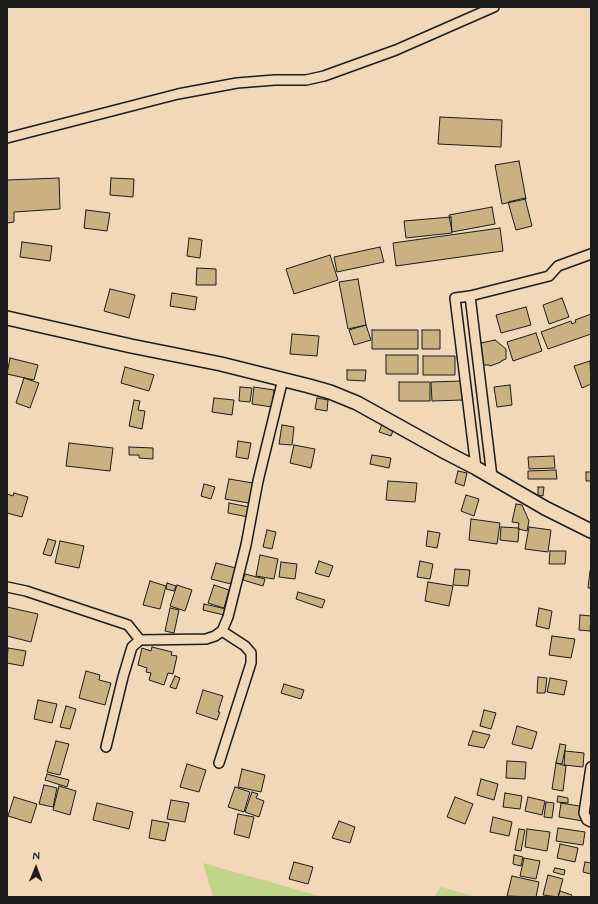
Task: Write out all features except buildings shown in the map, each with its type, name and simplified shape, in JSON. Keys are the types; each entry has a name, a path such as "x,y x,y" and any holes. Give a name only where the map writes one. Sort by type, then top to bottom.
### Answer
{"street":[{"path":"7,138 178,94 238,83 275,80 306,80 324,76 396,50 494,7"},
{"path":"476,468 455,299 456,297 470,296 549,276 558,266 591,254"},
{"path":"470,296 492,477"},
{"path":"7,318 131,346 221,364 330,392 357,403 476,468 545,508 591,531"},
{"path":"106,747 132,647 140,640 206,639 215,636 222,631 228,617 244,552 258,481 283,379"},
{"path":"7,587 26,591 128,625 140,640"},
{"path":"219,763 252,663 251,654 245,646 222,631"},
{"path":"591,767 584,813 587,820 591,822"}],"green space":[{"path":"203,863 323,897 213,897"},
{"path":"441,887 477,897 434,897"}]}
